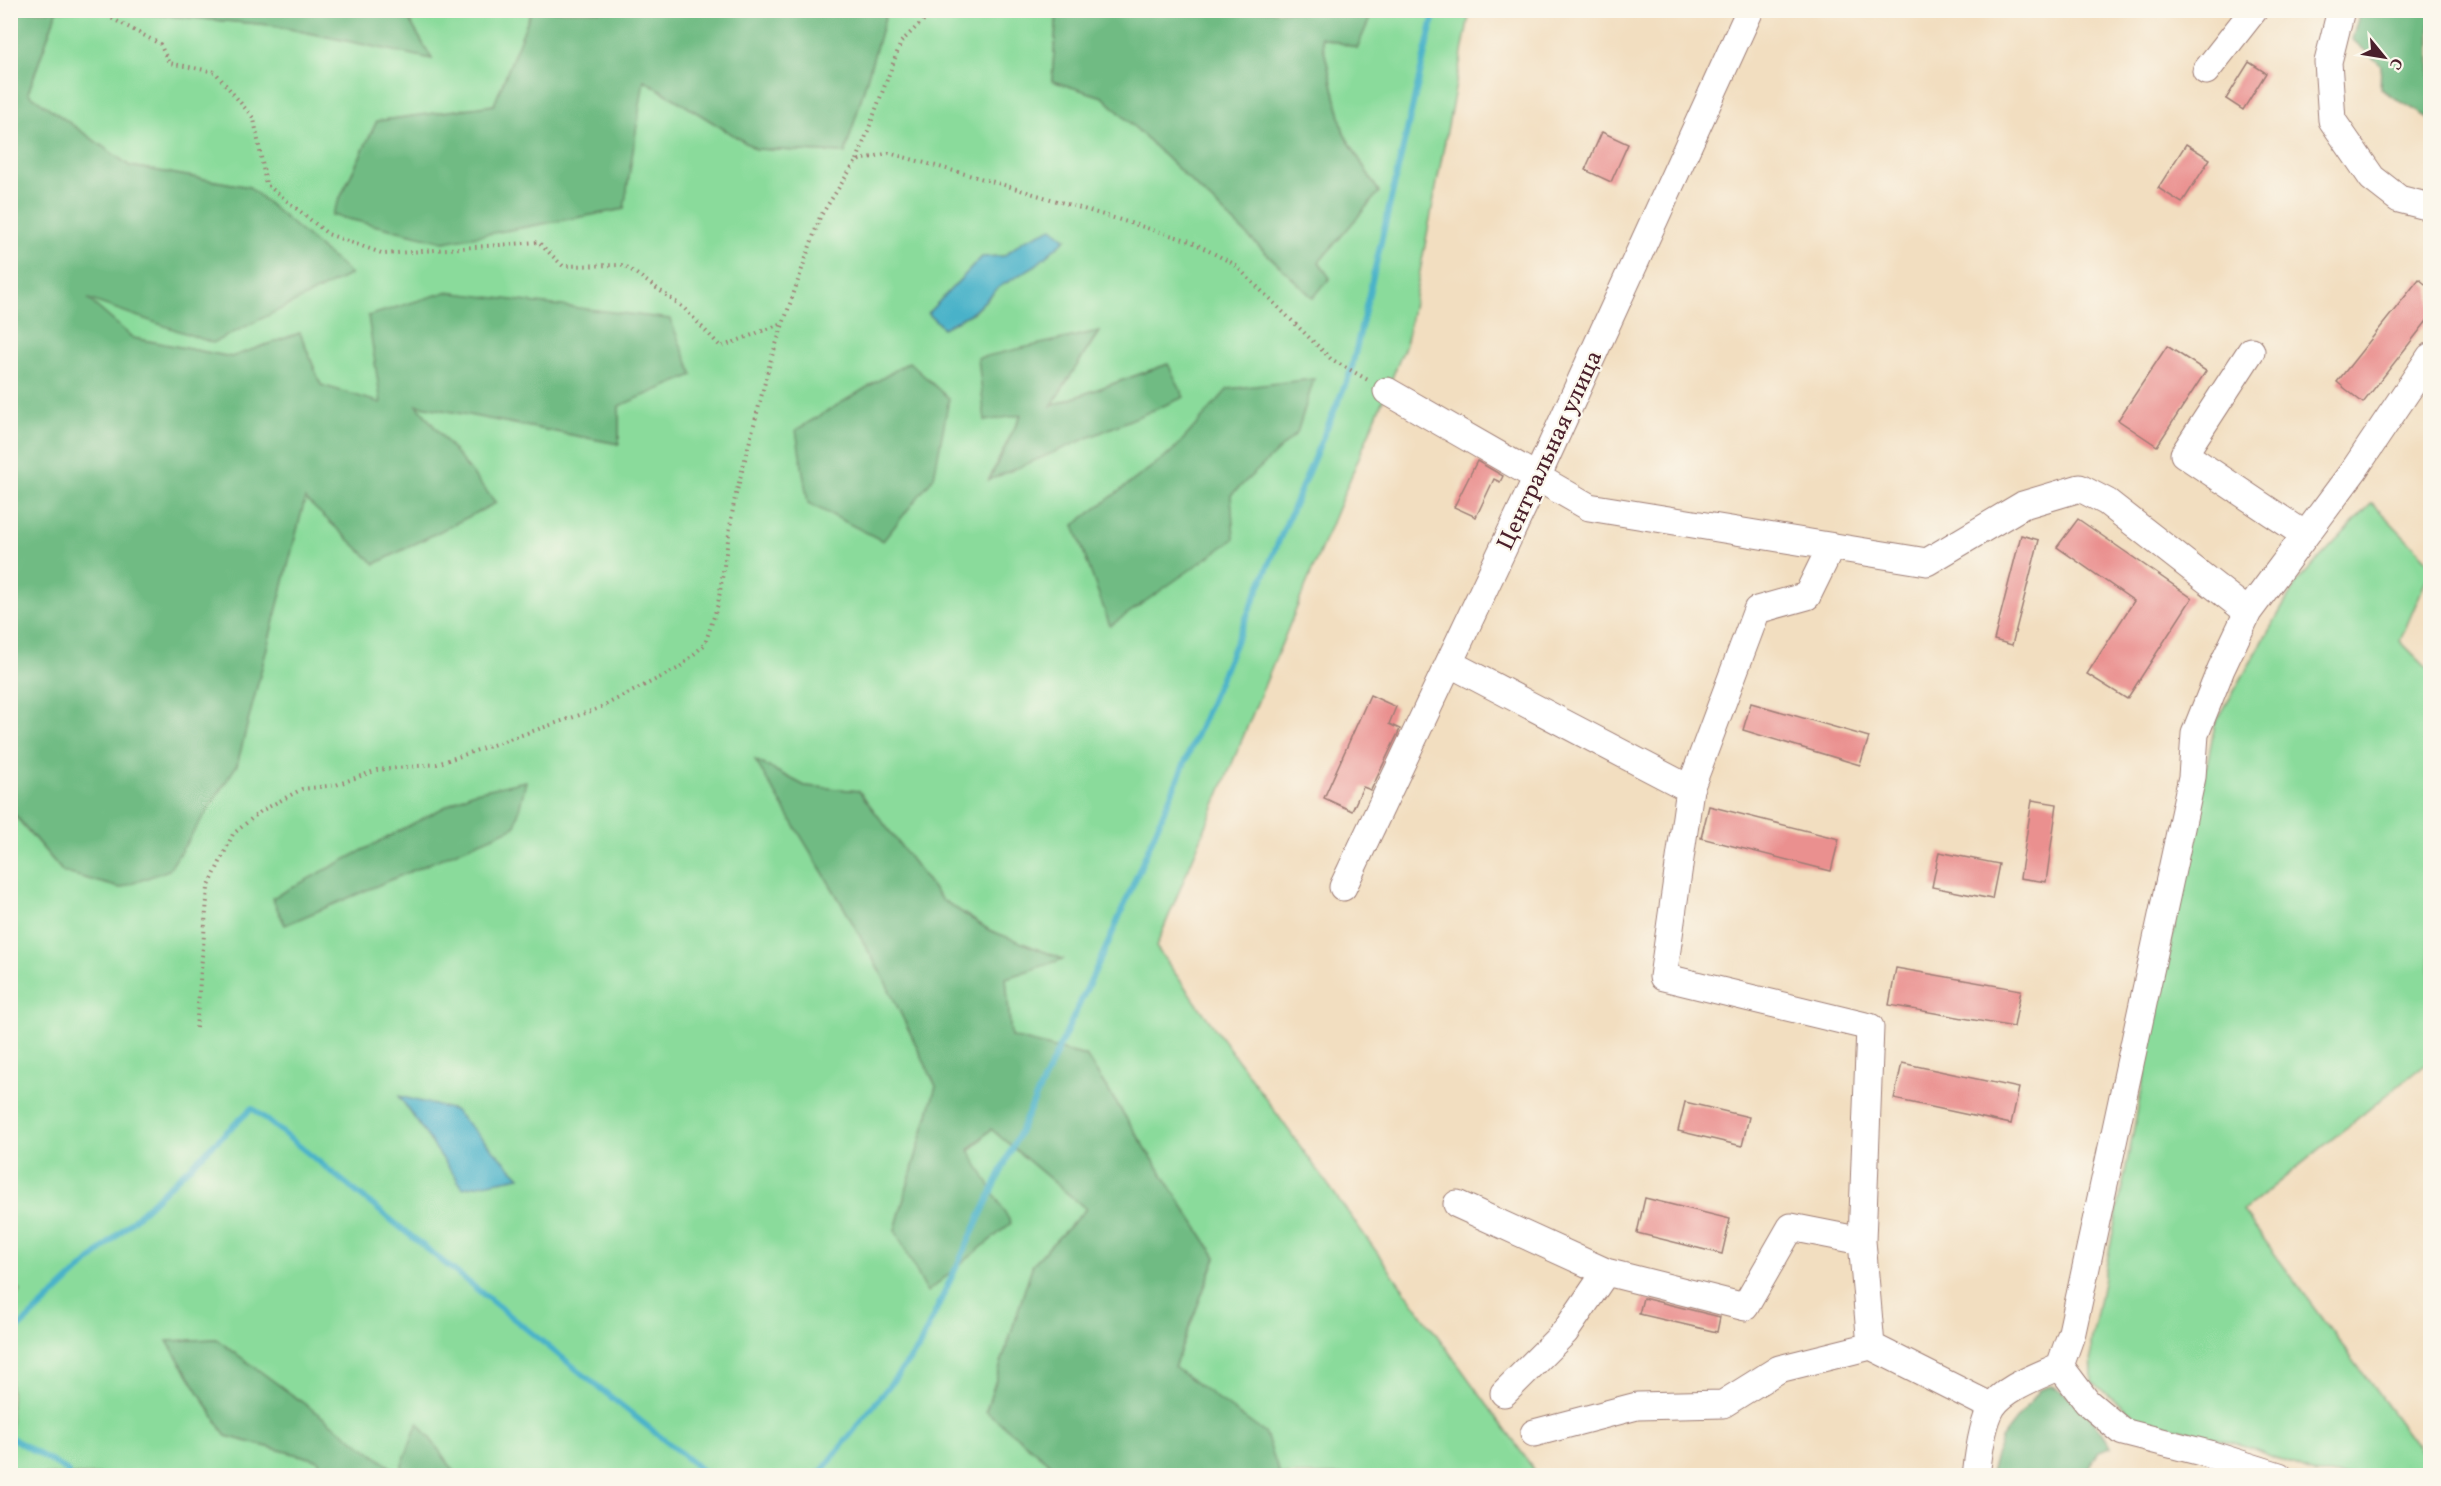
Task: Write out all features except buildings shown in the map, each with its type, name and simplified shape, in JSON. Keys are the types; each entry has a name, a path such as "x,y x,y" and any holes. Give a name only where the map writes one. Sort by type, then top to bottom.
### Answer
{"street":[{"name":"Центральная улица","path":"1343,887 1537,477 1750,10"},
{"path":"2206,71 2254,10"},
{"path":"2342,10 2328,62 2332,120 2372,178 2398,199 2430,207"},
{"path":"2251,351 2184,454 2305,535"},
{"path":"1976,1476 1981,1441 1992,1407 2016,1386 2060,1366 2072,1332 2192,777 2195,734 2221,669 2248,612 2354,470 2430,357"},
{"path":"1387,391 1589,507 1927,562 2023,505 2080,488 2107,502 2248,612"},
{"path":"1831,546 1807,596 1757,610 1690,789 1663,977 1870,1027 1862,1241 1871,1346"},
{"path":"1449,663 1690,789"},
{"path":"1458,1204 1606,1272 1745,1307 1791,1227 1862,1241"},
{"path":"1504,1393 1565,1332 1606,1272"},
{"path":"1534,1433 1637,1406 1723,1404 1779,1369 1871,1346 1992,1407"},
{"path":"2060,1366 2087,1401 2123,1432 2209,1454 2279,1476"}],"path":[{"path":"96,10 160,44 169,63 216,72 254,119 266,184 328,234 384,254 538,242 563,266 624,265 683,307 721,347 784,323"},
{"path":"196,1028 208,888 233,834 261,811 302,789 336,785 377,770 437,764 597,709 680,668 705,644 718,604 734,502 771,359 820,217 856,161 901,42 934,10"},
{"path":"856,161 889,153 994,182 1190,242 1234,264 1331,359 1387,391"}],"green space":[{"path":"529,10 532,12 494,105 377,121 332,215 444,242 644,80 756,149 845,153 887,11 1057,11 1052,81 1103,97 1313,298 1319,262 1379,192 1344,134 1321,37 1357,48 1373,11 1470,11 1406,344 1156,947 1538,1475 1280,1475 1265,1434 1174,1368 1216,1257 1086,1056 1011,1037 1006,978 1062,959 989,930 941,899 859,791 805,786 757,761 883,977 936,1086 895,1230 991,1129 1086,1209 1033,1264 986,1411 1064,1475 457,1475 418,1423 400,1474 216,1339 168,1342 226,1436 318,1460 325,1475 11,1475 11,1303 21,1291 10,1279 10,810 64,873 237,765 305,498 416,405 619,444 619,406 381,404 321,385 300,333 232,357 133,338 86,298 249,187 130,166 28,93 57,11 110,11 271,25 432,59 404,11","holes":["1066,239 1036,265 999,287 974,312 943,328 928,313 982,257 1004,256 1023,241","1099,332 1050,406 1168,364 989,479 1021,415","1296,433 1231,495 1074,525 1173,451"]},
{"path":"10,11 57,11 28,93 130,166 249,187 351,274 213,343 88,299 133,338 231,357 300,333 321,385 381,403 368,316 446,292 670,319 693,375 619,406 619,444 417,405 496,503 375,564 305,499 237,765 169,870 120,888 63,872 11,810"},
{"path":"110,11 404,11 432,59 271,25"},
{"path":"529,11 887,11 845,153 756,149 644,80 624,209 444,242 332,215 377,121 494,105 531,12"},
{"path":"1057,11 1373,11 1357,48 1321,37 1344,134 1379,192 1319,262 1330,278 1313,298 1103,97 1052,81"},
{"path":"2360,11 2430,11 2430,119 2380,89 2381,65 2352,39"},
{"path":"1099,331 1051,406 1168,364 1184,397 989,480 1021,415 985,421 978,358"},
{"path":"909,362 949,399 934,477 883,541 808,503 796,430"},
{"path":"1314,379 1297,433 1231,495 1234,539 1110,626 1074,525 1173,451 1228,389"},
{"path":"2372,503 2430,563 2430,571 2400,641 2430,671 2430,1060 2243,1211 2430,1464 2430,1475 2316,1475 2249,1447 2137,1418 2092,1382 2091,1342 2215,724 2297,582"},
{"path":"755,760 805,786 859,791 941,899 989,930 1063,959 1006,978 1011,1037 1086,1056 1216,1257 1174,1367 1266,1434 1280,1475 1064,1475 986,1411 1033,1264 1086,1209 991,1129 969,1150 1011,1223 927,1292 895,1230 936,1086 883,977"},
{"path":"526,781 515,827 285,925 272,898 471,793"},
{"path":"216,1339 399,1473 418,1422 457,1475 325,1475 318,1460 226,1436 167,1341"},
{"path":"2051,1386 2068,1396 2085,1412 2101,1430 2111,1447 2099,1451 2085,1475 1990,1476 2001,1439 2039,1390"}],"water":[{"path":"1052,228 1066,239 1036,265 999,287 973,312 943,328 928,313 982,257 1004,256 1023,241"},
{"path":"399,1096 454,1110 520,1177 463,1188"}],"waterway":[{"path":"818,1476 918,1349 1109,941 1351,371 1435,10"},
{"path":"10,1336 252,1108 709,1476"},
{"path":"10,1437 68,1471 68,1476"}]}
